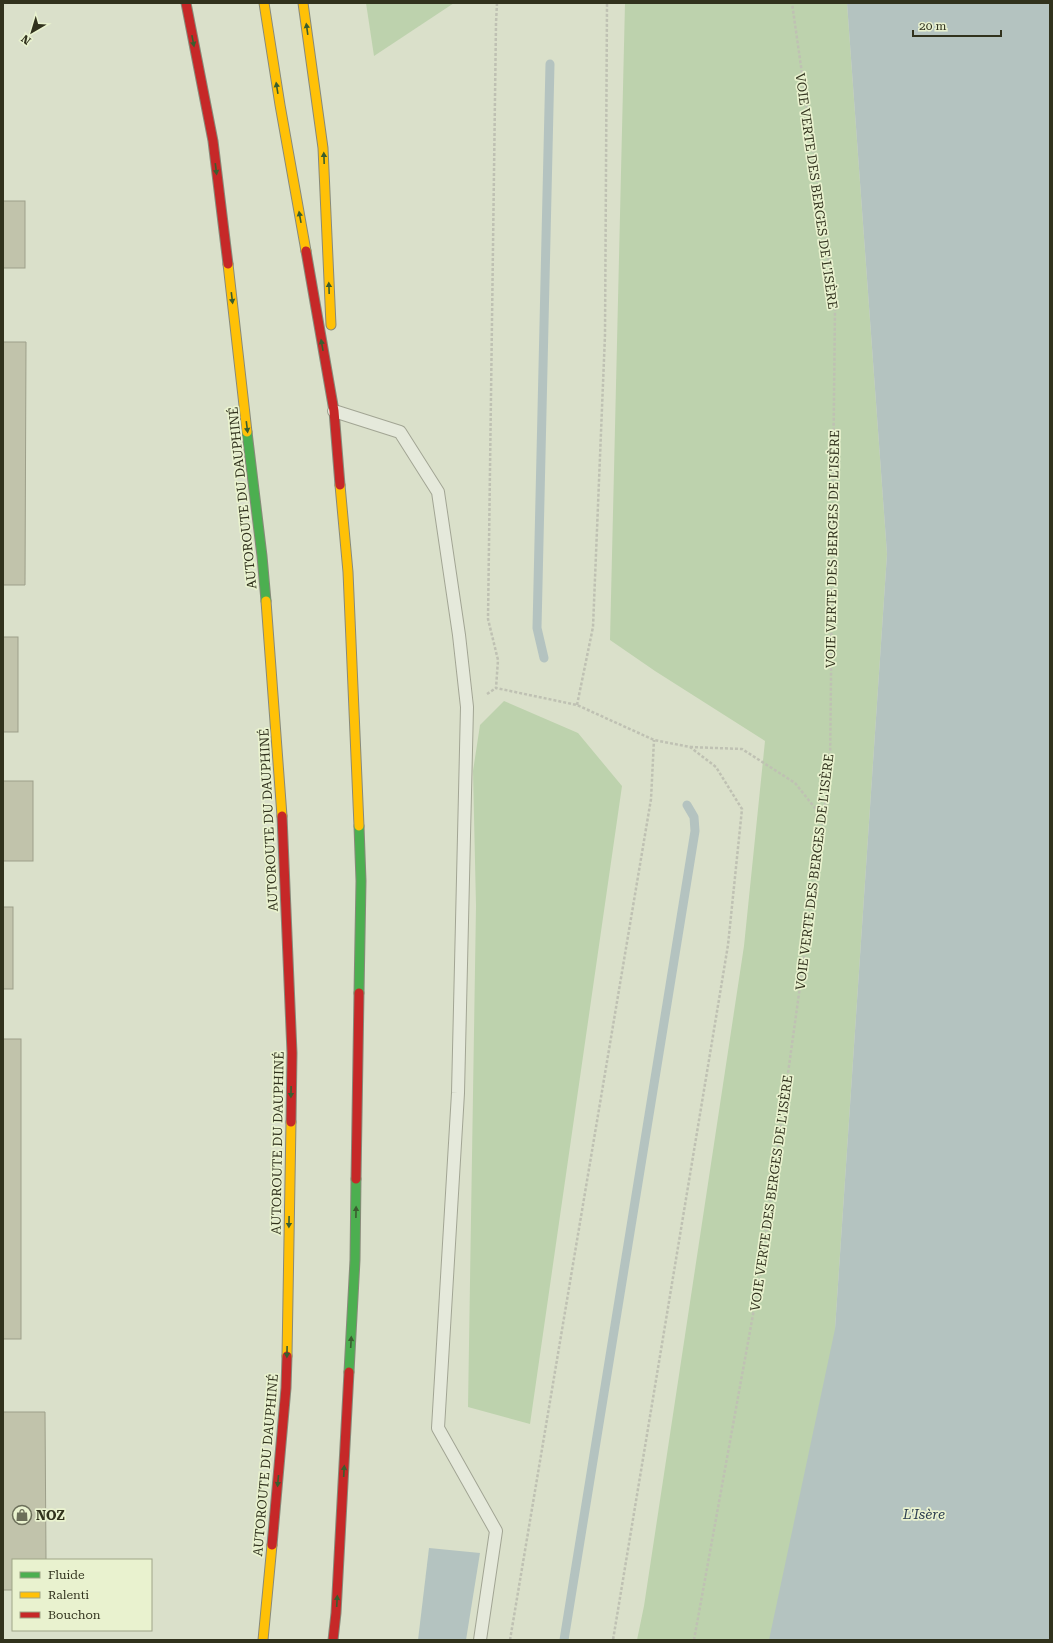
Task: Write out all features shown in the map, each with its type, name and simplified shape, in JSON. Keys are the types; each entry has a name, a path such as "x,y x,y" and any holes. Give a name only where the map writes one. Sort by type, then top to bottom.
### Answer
{"highway":[{"name":"AUTOROUTE DU DAUPHINÉ","path":"186,3 213,141 262,556 282,808 292,1053 286,1380 263,1640"},
{"path":"264,3 281,113 334,410"},
{"path":"303,3 323,148 334,410 348,572 361,881 356,1260 336,1613 333,1640"}],"lane":[{"path":"334,410 400,432 438,492 459,635 467,707 458,1093 438,1428 496,1531 480,1640"}],"path":[{"path":"497,3 488,619 498,660 496,688 577,705 654,740 690,747 742,750 795,783 823,818"},
{"path":"577,705 593,626 605,335 607,3"},
{"name":"VOIE VERTE DES BERGES DE L'ISÈRE","path":"694,1640 760,1276 830,769 835,306 792,3"},
{"path":"510,1640 651,799 654,740"},
{"path":"613,1640 728,945 742,809 716,767 690,747"}],"green space":[{"path":"366,3 454,3 374,56"},
{"path":"625,3 847,3 887,554 835,1329 867,1493 848,1640 637,1640 644,1606 744,946 765,741 655,671 610,640"},
{"path":"504,701 578,733 622,786 530,1424 468,1407 476,906 473,771 480,725"}],"water":[{"name":"L'Isère","path":"847,3 1050,3 1050,1640 769,1640 835,1329 887,554"},
{"path":"429,1548 480,1553 466,1640 418,1640"}],"building":[{"path":"3,201 25,201 25,268 3,268"},
{"path":"3,342 26,342 25,585 3,585"},
{"path":"3,637 18,637 18,732 3,732"},
{"path":"3,781 33,781 33,861 3,861"},
{"path":"3,907 13,907 13,989 3,989"},
{"path":"3,1039 21,1039 21,1339 3,1339"},
{"path":"3,1412 45,1412 46,1559 12,1559 12,1590 3,1590"}],"waterway":[{"path":"544,658 537,628 550,64"},
{"path":"564,1640 695,831 694,817 687,805"}],"traffic: fast":[{"path":"247,432 266,601"},
{"path":"359,826 361,881 359,993"},
{"path":"349,1372 355,1260 356,1179"}],"traffic: slow":[{"path":"264,3 280,105 306,251"},
{"path":"303,3 323,148 331,325"},
{"path":"228,264 247,432"},
{"path":"340,485 348,572 359,826"},
{"path":"266,601 282,816"},
{"path":"287,1356 291,1122"},
{"path":"263,1640 272,1545"}],"traffic: jam":[{"path":"186,3 213,141 228,264"},
{"path":"306,251 334,411 340,485"},
{"path":"282,816 292,1053 291,1122"},
{"path":"356,1179 359,993"},
{"path":"272,1545 286,1388 287,1356"},
{"path":"333,1640 336,1613 349,1372"}],"place":[{"name":"NOZ","path":"22,1515"}]}
